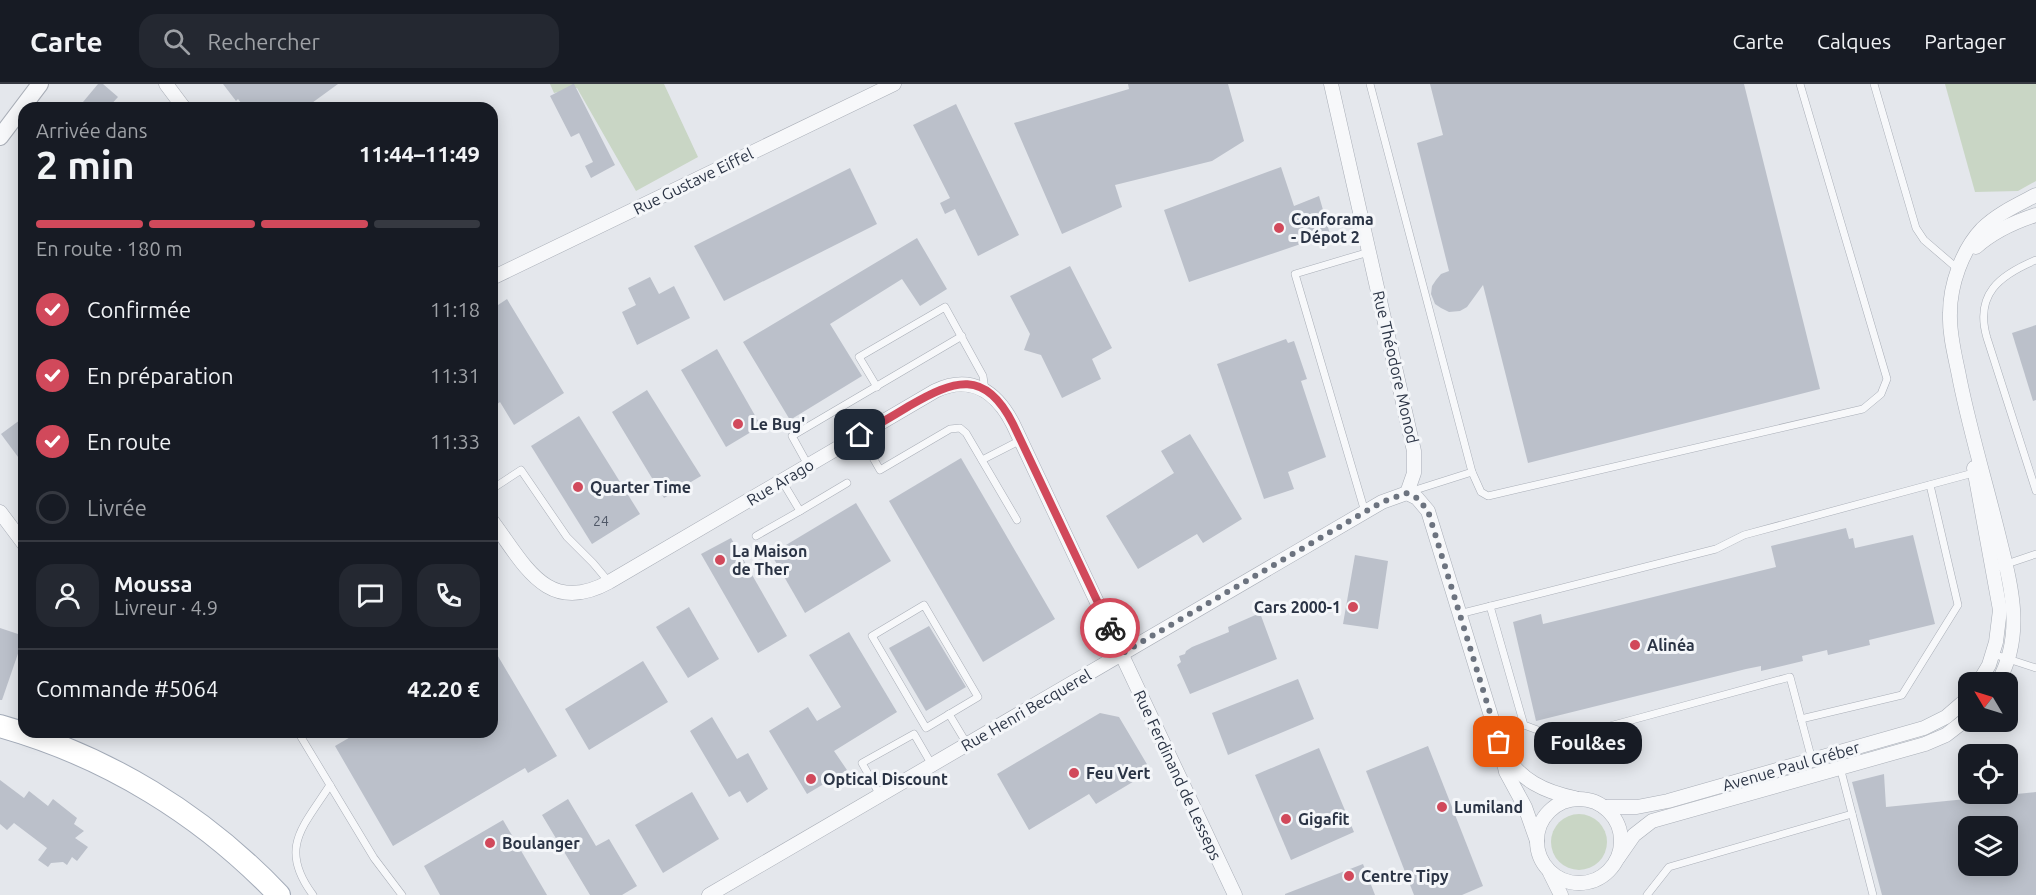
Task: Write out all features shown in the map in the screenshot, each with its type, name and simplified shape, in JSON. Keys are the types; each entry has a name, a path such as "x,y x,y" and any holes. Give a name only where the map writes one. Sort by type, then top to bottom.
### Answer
{"main road":[{"path":"0,726 18,731"},
{"path":"39,738 120,775 157,795 215,835 279,895"},
{"path":"0,741 78,767 132,794 171,817 208,845 263,895"}],"street":[{"path":"0,118 27,84"},
{"path":"26,102 40,84"},
{"path":"166,84 180,102"},
{"name":"Rue Gustave Eiffel","path":"498,275 894,84"},
{"name":"Rue Théodore Monod","path":"1331,84 1414,450 1414,473 1407,493"},
{"path":"0,137 18,113"},
{"path":"2002,672 2014,632 2015,610 1999,567 1978,472 1950,326 1950,304 1959,270 1973,241 1998,216 2036,195"},
{"path":"1959,270 1976,247 1989,236 2036,215"},
{"name":"Rue Arago","path":"498,531 532,575 554,591 576,594 598,588 944,387 953,384 969,384 985,390"},
{"path":"985,390 1006,410 1121,654"},
{"path":"1407,493 1417,498 1428,511 1499,742 1506,772 1525,807 1540,857 1561,895"},
{"name":"Rue Henri Becquerel","path":"709,895 1391,497 1407,493"},
{"path":"0,512 18,536"},
{"path":"1984,672 1993,654 1998,632 1999,567"},
{"name":"Rue Ferdinand de Lesseps","path":"1121,654 1235,895"},
{"name":"Avenue Paul Gréber","path":"1604,807 1644,806 1812,760 1924,728 1946,717 1958,707"},
{"name":"Avenue Paul Gréber","path":"1618,858 1634,835 1652,821 1936,740 1958,726"},
{"path":"1499,742 1511,764 1528,781 1552,792 1591,801 1604,807 1613,816 1619,827 1621,845 1618,858 1589,895"},
{"path":"1537,841 1540,825 1550,811 1563,802 1580,799"},
{"path":"1549,871 1563,880 1580,884 1597,880 1607,873"}],"lane":[{"path":"1370,84 1472,472 1481,492 1488,496 1863,409 1881,394 1887,379 1800,84"},
{"path":"1874,84 1916,228 1924,240 1959,270"},
{"path":"1365,512 1295,274 1370,251"},
{"path":"2036,260 2008,273 1996,283 1987,300 1984,321 1987,338 2036,491"},
{"path":"876,387 859,357 945,307 983,376 985,390"},
{"path":"808,465 792,436 962,336"},
{"path":"860,435 880,470 956,427 966,433 1017,520"},
{"path":"982,460 1021,440"},
{"path":"498,485 521,470 567,537 594,563 609,582"},
{"path":"1407,493 1472,472"},
{"path":"1459,614 1716,549 1744,535 1978,472"},
{"path":"782,481 800,511"},
{"path":"756,536 847,483"},
{"path":"1802,719 1902,694 1958,605 1930,486"},
{"path":"1999,567 2036,554"},
{"path":"924,605 978,697 949,714 926,728 872,636 924,605"},
{"path":"1490,606 1524,725 1562,739 1790,677 1816,774"},
{"path":"1993,654 2036,668"},
{"path":"949,714 967,744"},
{"path":"880,795 862,764 914,734 932,765"},
{"path":"302,738 374,858 402,895"},
{"path":"1836,753 1873,895"},
{"path":"313,895 297,869 295,849 302,831 330,785"},
{"path":"1647,895 1669,867 1852,814"}],"green space":[{"path":"550,84 664,84 698,157 636,191 577,88 554,93"},
{"path":"1945,84 2036,84 2036,181 2018,191 1975,192"},
{"path":"1574,814 1584,814 1599,822 1605,831 1607,842 1605,853 1599,862 1584,870 1574,870 1563,865 1556,858 1551,847 1551,837 1556,826 1563,819"}],"building":[{"path":"98,84 103,84 118,97 113,102 83,102"},
{"path":"223,84 338,84 313,102 240,102 238,99 236,101"},
{"path":"574,84 615,165 591,178 585,166 593,162 579,133 571,137 550,96"},
{"path":"1128,84 1228,84 1244,141 1212,161 1115,185 1122,207 1062,234 1014,123 1129,89"},
{"path":"1430,84 1744,84 1820,389 1528,463 1483,285 1467,307 1460,311 1449,312 1441,308 1435,304 1431,294 1436,280 1441,274 1449,271 1417,143 1443,135"},
{"path":"956,104 1019,235 978,256 955,209 945,214 940,203 950,198 913,125"},
{"path":"1281,167 1294,206 1319,196 1330,234 1189,282 1164,210"},
{"path":"850,168 877,224 724,301 694,246"},
{"path":"917,238 947,289 920,306 902,279 830,324 862,376 790,420 743,342"},
{"path":"1070,266 1112,348 1092,359 1101,379 1062,398 1041,355 1024,350 1030,334 1010,296"},
{"path":"650,277 659,294 674,286 690,318 637,345 622,312 636,305 628,288"},
{"path":"507,299 564,393 514,425 500,402 498,404 498,305"},
{"path":"2036,325 2036,400 2033,401 2012,333"},
{"path":"1286,339 1288,343 1294,341 1307,379 1301,381 1326,457 1288,472 1294,489 1264,499 1217,364"},
{"path":"717,349 761,426 726,447 681,370"},
{"path":"647,390 701,476 664,498 612,412"},
{"path":"579,416 640,514 592,544 531,446"},
{"path":"18,421 18,457 1,434"},
{"path":"1190,434 1242,519 1203,543 1197,534 1138,569 1106,516 1174,473 1161,451"},
{"path":"961,458 1055,619 983,662 889,501"},
{"path":"856,503 891,561 805,613 771,554"},
{"path":"1846,528 1849,539 1853,538 1855,548 1913,535 1935,624 1869,640 1870,645 1828,655 1827,650 1802,656 1803,661 1761,671 1761,666 1746,669 1536,721 1513,622 1541,614 1543,624 1776,567 1771,546"},
{"path":"731,538 787,636 758,653 701,554"},
{"path":"1355,555 1388,561 1378,629 1343,624"},
{"path":"689,607 719,659 688,678 656,627"},
{"path":"1260,613 1277,659 1190,694 1177,665 1181,662 1179,656 1192,647 1229,632 1228,627"},
{"path":"929,626 966,687 926,711 889,648"},
{"path":"0,628 18,634 18,653 2,700 0,700"},
{"path":"849,632 897,712 834,751 847,770 807,794 769,731 808,707 817,721 841,707 809,655"},
{"path":"498,656 557,756 528,773 525,768 393,846 335,746 349,738 498,738"},
{"path":"643,661 668,702 589,750 565,709"},
{"path":"1298,679 1314,719 1228,755 1212,713"},
{"name":"Feu Vert","path":"1100,713 1119,717 1151,771 1096,804 1089,794 1029,830 997,774"},
{"path":"712,717 737,759 748,753 768,789 747,803 740,791 729,797 690,731"},
{"path":"1428,746 1483,886 1462,895 1414,895 1366,771"},
{"path":"1319,748 1354,832 1291,860 1255,775"},
{"path":"1884,774 1886,807 1958,800 1958,804 2018,804 2018,794 2036,792 2036,895 1882,895 1852,782"},
{"path":"0,780 24,798 29,791 48,806 53,799 77,818 74,824 84,831 75,838 88,847 77,861 72,857 67,865 63,862 51,863 48,867 38,860 47,848 14,823 7,830 0,824"},
{"path":"692,792 719,839 663,873 635,825"},
{"path":"568,799 596,846 609,839 637,886 622,895 590,895 542,815"},
{"name":"Boulanger","path":"503,820 547,895 440,895 424,866"},
{"name":"Centre Tipy","path":"1363,864 1375,895 1285,895 1285,894"}],"way so far":[{"path":"1110,628 1121,654 1382,502 1407,493 1423,503 1428,511 1499,742"}],"place":[{"name":"Conforama - Dépot 2","path":"1279,228"},
{"name":"Le Bug'","path":"738,424"},
{"name":"Quarter Time","path":"578,487"},
{"name":"La Maison de Ther","path":"720,560"},
{"name":"Cars 2000-1","path":"1353,607"},
{"name":"Alinéa","path":"1635,645"},
{"name":"Foul&es","path":"1499,742"},
{"name":"Feu Vert","path":"1074,773"},
{"name":"Optical Discount","path":"811,779"},
{"name":"Lumiland","path":"1442,807"},
{"name":"Gigafit","path":"1286,819"},
{"name":"Boulanger","path":"490,843"},
{"name":"Centre Tipy","path":"1349,876"}],"route":[{"path":"860,435 935,391 953,384 969,384 978,387 997,399 1013,424 1110,628"}]}
